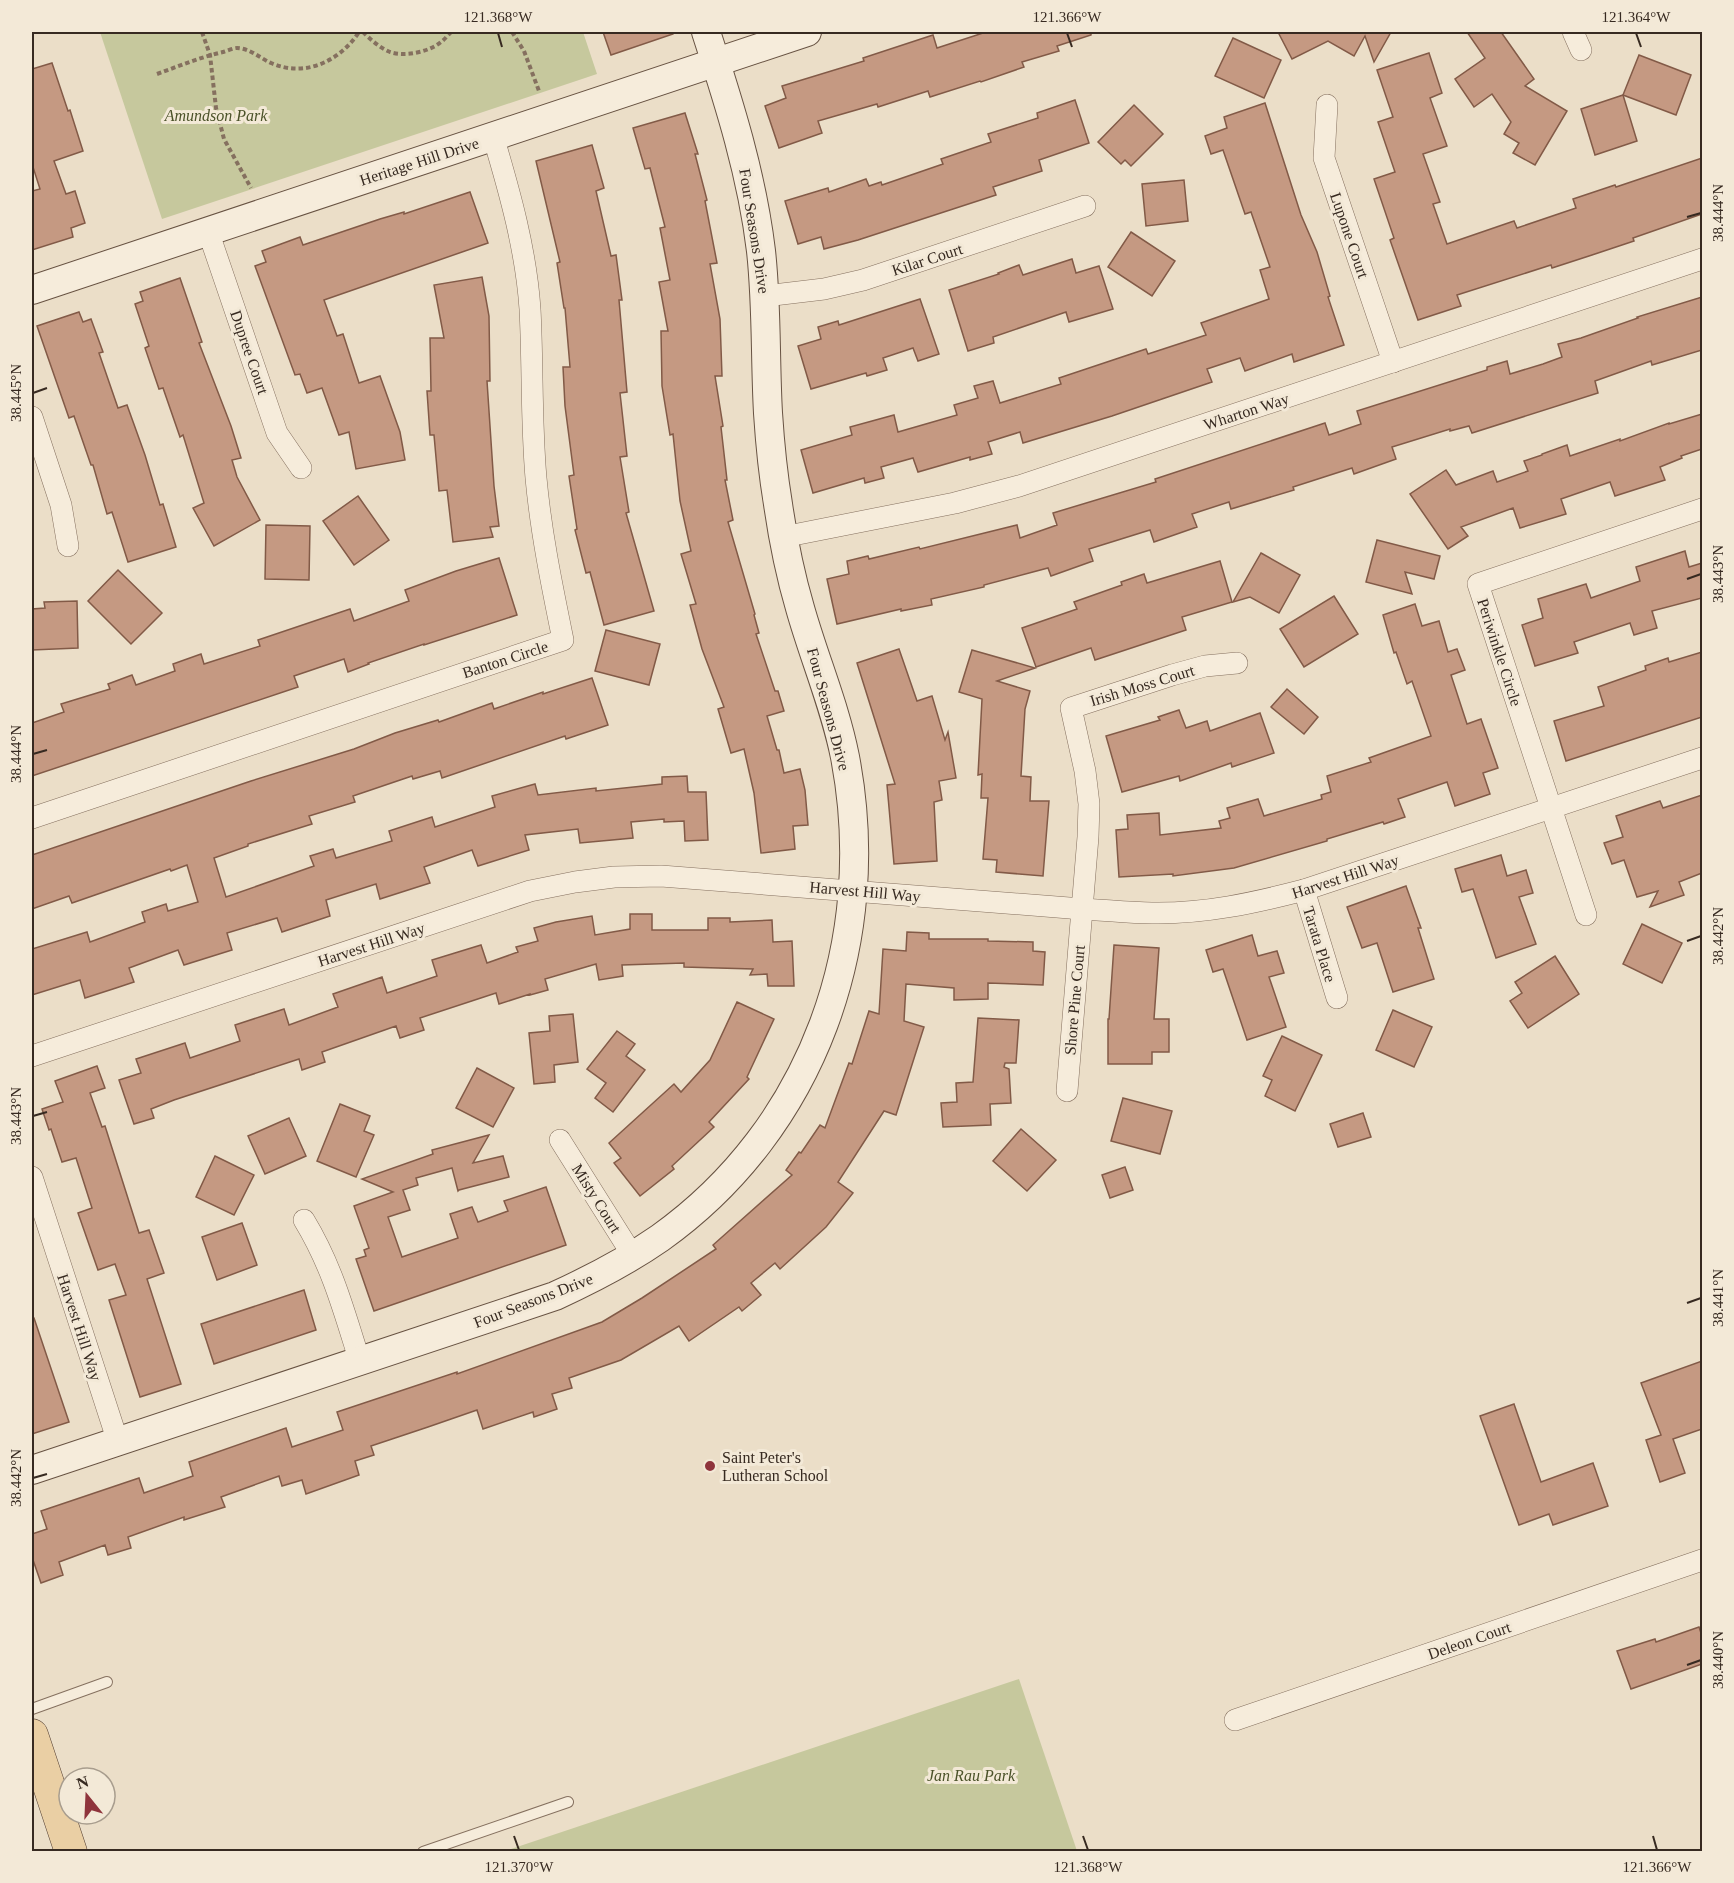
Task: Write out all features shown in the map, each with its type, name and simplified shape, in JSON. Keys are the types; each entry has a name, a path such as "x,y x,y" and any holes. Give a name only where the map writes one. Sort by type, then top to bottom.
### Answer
{"main road":[{"path":"32,1735 71,1851"}],"street":[{"name":"Four Seasons Drive","path":"32,1470 555,1296 592,1279 663,1236 701,1205 755,1146 785,1103 805,1067 825,1022 842,967 851,918 853,890 855,861 853,811 844,754 800,608 783,537 773,473 768,412 765,296 751,189 736,129 706,32"},
{"name":"Heritage Hill Drive","path":"32,290 807,32"},
{"name":"Lupone Court","path":"1327,105 1324,158 1393,362"},
{"name":"Banton Circle","path":"32,818 563,640 546,555 536,478 531,401 530,309 523,253 512,199 493,136"},
{"name":"Kilar Court","path":"765,296 825,289 863,280 1085,206"},
{"name":"Dupree Court","path":"208,231 277,433 301,468"},
{"name":"Wharton Way","path":"783,537 955,503 1019,486 1702,258"},
{"path":"32,417 61,505 68,546"},
{"name":"Periwinkle Circle","path":"1551,808 1478,584 1702,509"},
{"name":"Irish Moss Court","path":"1082,909 1089,804 1085,771 1071,708 1205,666 1237,663"},
{"name":"Harvest Hill Way","path":"32,1056 530,891 575,882 614,877 661,876 1082,909 1152,913 1201,911 1250,904 1304,890 1702,758"},
{"path":"1551,808 1586,915"},
{"name":"Tarata Place","path":"1304,890 1337,998"},
{"name":"Shore Pine Court","path":"1067,1091 1082,909"},
{"name":"Misty Court","path":"560,1140 633,1256"},
{"name":"Harvest Hill Way","path":"32,1177 118,1442"},
{"path":"304,1220 320,1245 331,1269 360,1362"},
{"name":"Deleon Court","path":"1235,1720 1702,1560"}],"lane":[{"path":"32,1709 107,1682"},
{"path":"423,1851 568,1802"}],"path":[{"path":"202,32 210,55 216,108 224,139 251,188"},
{"path":"157,74 237,48 251,52 273,64 298,69 315,66 334,58 361,32 389,52 406,54 426,50 440,43 451,32"},
{"path":"512,32 524,51 539,91"}],"green space":[{"name":"Amundson Park","path":"100,32 583,32 597,74 162,219"},
{"name":"Jan Rau Park","path":"1019,1679 1077,1851 505,1851"}],"building":[{"path":"603,32 673,32 673,34 611,55"},
{"path":"986,32 1091,32 1091,35 1057,46 1059,51 1022,62 1024,67 981,82 930,97 928,91 878,107 877,104 818,121 822,133 779,148 765,106 786,98 782,86 864,61 863,58 933,35 937,48"},
{"path":"1278,32 1391,32 1374,62 1365,36 1354,56 1328,41 1292,59"},
{"path":"1467,32 1501,32 1534,79 1525,86 1567,111 1535,165 1513,153 1519,143 1504,134 1511,122 1492,94 1474,107 1455,79 1485,58"},
{"path":"1233,38 1281,60 1264,98 1215,76"},
{"path":"1429,53 1442,93 1430,98 1447,146 1423,154 1440,202 1433,204 1447,244 1514,221 1517,228 1576,208 1573,199 1702,158 1702,214 1592,255 1552,268 1551,265 1457,295 1461,306 1418,320 1390,240 1394,238 1374,179 1395,172 1378,122 1393,117 1377,70"},
{"path":"1639,55 1691,75 1676,115 1623,95"},
{"path":"52,63 83,151 54,161 66,194 75,191 85,223 71,228 73,237 32,250 32,191 40,189 32,164 32,69"},
{"path":"1623,95 1637,141 1595,155 1581,109"},
{"path":"1075,100 1089,143 1039,160 1042,171 993,187 996,195 824,249 821,237 798,244 785,201 828,188 829,192 866,179 869,186 881,182 882,185 943,164 941,159 991,142 988,134 1038,118 1037,113"},
{"path":"1265,103 1301,215 1317,252 1330,296 1328,297 1344,345 1294,362 1292,354 1245,371 1240,358 1207,369 1212,382 1112,416 1023,443 1020,432 988,442 992,454 970,460 970,457 918,472 913,458 881,467 884,478 865,483 864,478 813,493 801,450 852,435 850,427 894,415 898,432 957,415 954,405 978,398 974,386 993,381 1000,403 1061,384 1059,378 1146,349 1148,354 1206,335 1201,323 1269,299 1260,270 1270,267 1251,212 1245,214 1223,150 1211,154 1205,136 1227,128 1224,117"},
{"path":"1134,105 1163,134 1131,166 1125,160 1121,164 1098,142"},
{"path":"685,113 698,154 695,154 707,200 705,201 717,263 710,264 720,319 722,376 715,376 723,426 721,427 727,480 725,480 733,520 728,522 755,614 759,633 756,634 784,711 767,716 784,773 800,769 805,790 808,825 793,826 795,849 761,853 754,793 744,749 731,753 718,709 724,707 702,649 690,605 696,604 681,554 691,551 680,501 673,434 670,435 662,386 661,331 668,331 659,282 670,280 660,228 665,227 650,168 645,169 633,128"},
{"path":"592,145 604,188 596,191 611,256 616,255 622,300 619,300 627,392 620,393 627,456 620,457 629,512 626,513 654,611 604,625 590,572 586,573 575,530 577,529 569,476 574,475 565,406 563,367 570,367 565,308 557,263 560,262 536,161"},
{"path":"1184,180 1188,221 1146,226 1142,184"},
{"path":"470,192 488,243 324,300 337,336 343,334 359,383 380,376 400,432 405,460 356,469 349,432 339,435 322,388 307,393 300,374 295,375 255,266 266,262 262,251 300,237 303,245"},
{"path":"1131,232 1175,261 1152,296 1108,267"},
{"path":"1072,259 1076,273 1099,266 1113,309 1069,322 1066,312 993,337 994,343 968,351 949,290 1019,265 1023,275"},
{"path":"482,277 489,316 490,381 487,381 499,526 490,527 493,537 453,542 447,490 439,491 434,435 430,435 427,391 431,391 430,338 444,338 434,285"},
{"path":"180,278 202,342 199,343 241,458 232,460 237,477 260,520 214,546 193,508 204,503 183,435 180,437 163,388 159,389 145,348 149,346 135,304 143,301 140,292"},
{"path":"1702,297 1702,350 1652,365 1651,361 1595,381 1598,393 1472,433 1469,426 1450,431 1450,429 1392,447 1396,459 1354,474 1352,468 1293,487 1294,490 1231,509 1229,502 1192,514 1197,527 1154,542 1150,530 1089,549 1093,561 1051,576 1048,568 984,585 984,587 931,599 932,605 901,611 901,609 837,624 827,579 849,574 847,561 868,556 869,559 919,547 920,549 1017,525 1020,538 1057,525 1053,513 1156,482 1155,479 1325,423 1329,435 1361,424 1357,411 1487,370 1487,367 1507,361 1510,374 1543,364 1562,357 1558,344"},
{"path":"920,299 939,354 918,361 913,348 883,358 887,370 867,376 866,373 811,389 798,346 821,339 818,327 838,321 839,325"},
{"path":"79,312 83,322 91,319 103,352 99,353 118,408 127,405 176,547 128,562 112,512 107,514 93,465 91,465 74,416 69,418 37,326"},
{"path":"1702,414 1702,449 1681,456 1682,458 1660,467 1665,480 1615,496 1610,482 1561,499 1566,514 1520,528 1513,508 1461,527 1468,536 1448,549 1410,494 1446,470 1456,485 1493,471 1497,482 1528,471 1524,461 1567,445 1570,456"},
{"path":"358,496 389,540 354,565 323,521"},
{"path":"266,525 310,526 309,580 265,579"},
{"path":"1377,540 1440,556 1434,579 1405,572 1412,594 1366,582"},
{"path":"1685,551 1689,567 1702,563 1702,598 1652,611 1657,628 1634,635 1630,623 1574,642 1578,653 1535,666 1522,625 1543,618 1538,599 1586,584 1591,598 1640,581 1636,567"},
{"path":"1261,553 1300,575 1279,613 1250,597 1233,602"},
{"path":"499,558 517,615 424,644 348,672 344,659 294,676 298,687 32,776 32,723 64,712 61,704 110,689 108,684 132,675 136,685 175,671 173,664 201,654 204,664 260,646 258,640 350,609 354,621 409,601 405,590"},
{"path":"1220,561 1232,602 1182,617 1186,630 1095,660 1091,648 1036,667 1022,628 1077,609 1074,602 1122,585 1121,582 1144,574 1147,583"},
{"path":"118,570 162,613 131,644 88,601"},
{"path":"1334,596 1358,634 1304,667 1280,629"},
{"path":"77,601 78,648 32,650 32,609 45,608 44,602"},
{"path":"1415,604 1422,626 1439,621 1448,652 1457,649 1465,670 1451,675 1467,724 1481,719 1498,768 1483,773 1490,794 1455,806 1447,782 1398,799 1405,817 1234,868 1173,876 1173,874 1119,877 1116,830 1128,829 1127,815 1159,813 1160,835 1221,828 1219,821 1230,818 1227,808 1258,799 1264,816 1322,799 1321,795 1331,792 1327,776 1371,762 1369,758 1431,736 1412,681 1407,684 1396,652 1394,653 1383,615"},
{"path":"606,630 660,644 649,685 595,671"},
{"path":"899,649 917,701 932,696 945,740 948,732 956,778 939,781 942,800 934,802 937,861 894,864 887,785 895,784 857,663"},
{"path":"972,650 1035,668 997,681 1030,691 1025,709 1021,776 1031,777 1030,801 1049,801 1043,876 996,872 997,860 983,859 988,798 981,798 982,774 978,775 982,699 959,692"},
{"path":"1702,652 1702,717 1566,761 1554,721 1604,706 1598,687 1646,670 1645,666 1668,658 1669,662"},
{"path":"592,678 608,725 566,739 565,736 442,778 440,771 413,779 412,776 353,796 355,802 309,816 312,824 248,844 248,846 214,858 226,897 314,866 310,856 333,849 336,858 392,841 389,831 432,817 435,827 495,807 492,796 535,784 538,795 596,788 596,791 662,784 662,777 687,776 688,792 706,792 708,840 685,841 684,821 664,822 664,819 631,822 633,838 580,843 578,829 525,835 529,850 478,866 472,850 424,867 430,883 380,899 376,884 326,900 330,916 282,932 277,918 227,933 232,950 184,965 178,950 129,968 134,982 116,988 85,998 80,980 32,995 32,949 87,932 90,942 145,922 142,912 166,904 168,911 198,902 187,865 72,903 69,896 32,909 32,855 251,781 354,749 395,733 438,720 439,722 492,703 494,709"},
{"path":"1287,689 1318,717 1304,734 1271,707"},
{"path":"1179,710 1186,728 1207,721 1210,731 1260,713 1274,753 1232,767 1231,763 1180,781 1179,776 1122,792 1106,736 1160,720 1158,717"},
{"path":"1702,795 1702,873 1679,882 1684,895 1650,907 1658,891 1637,897 1624,860 1612,864 1604,843 1623,837 1616,816 1660,801 1663,808"},
{"path":"1501,855 1507,876 1526,870 1533,893 1519,897 1536,944 1496,958 1473,889 1462,892 1455,869"},
{"path":"1406,886 1421,928 1418,928 1434,979 1393,992 1377,943 1362,948 1347,907"},
{"path":"630,914 652,914 652,930 708,930 708,918 730,918 730,922 772,920 773,942 792,941 794,986 768,986 767,974 750,975 753,969 684,967 684,963 622,965 623,976 599,980 596,964 545,979 548,990 499,1004 496,993 420,1018 424,1030 400,1038 396,1026 322,1052 325,1062 302,1070 299,1059 174,1100 151,1109 154,1118 134,1124 119,1080 141,1073 136,1059 185,1043 190,1058 240,1041 235,1025 284,1009 289,1025 338,1007 333,994 382,977 387,993 437,976 432,960 481,945 487,963 518,952 516,947 538,941 534,928 556,922 592,916 595,935 630,929"},
{"path":"1642,924 1682,943 1662,983 1623,964"},
{"path":"907,932 929,933 929,939 1033,942 1033,951 1045,952 1043,985 988,983 988,999 954,1000 954,988 906,984 904,1021 924,1027 896,1115 884,1111 838,1182 853,1193 826,1227 780,1269 775,1263 751,1283 761,1295 742,1311 739,1307 689,1341 679,1326 621,1360 569,1378 572,1388 552,1394 557,1409 534,1417 533,1412 483,1429 477,1410 371,1446 374,1455 355,1461 359,1475 306,1494 302,1480 282,1486 279,1476 221,1497 225,1507 184,1520 184,1517 128,1537 131,1548 108,1555 105,1545 59,1562 63,1575 41,1583 32,1557 32,1534 47,1529 41,1511 139,1478 144,1493 193,1476 189,1462 286,1428 292,1447 343,1430 337,1412 457,1372 457,1374 602,1322 716,1249 713,1245 792,1175 786,1170 820,1125 825,1128 849,1063 852,1064 869,1011 879,1014 883,949 906,951"},
{"path":"1252,935 1258,956 1277,951 1284,973 1269,977 1286,1027 1247,1040 1223,969 1213,972 1206,950"},
{"path":"1114,945 1159,948 1154,1019 1169,1019 1169,1052 1152,1052 1152,1064 1108,1064 1108,1019"},
{"path":"1555,956 1579,994 1528,1028 1510,1001 1522,993 1515,982"},
{"path":"737,1002 774,1019 747,1077 749,1079 709,1122 714,1127 672,1166 674,1169 640,1196 614,1163 621,1158 609,1143 674,1084 681,1092 710,1060"},
{"path":"1393,1010 1432,1027 1414,1067 1376,1050"},
{"path":"573,1014 578,1062 554,1065 555,1082 534,1084 529,1033 550,1031 549,1016"},
{"path":"978,1018 1019,1020 1016,1063 1005,1063 1004,1067 1009,1069 1011,1103 990,1104 991,1125 943,1127 941,1103 957,1102 956,1083 973,1082"},
{"path":"617,1031 635,1044 626,1056 645,1070 613,1112 595,1098 606,1083 587,1069"},
{"path":"1282,1036 1322,1055 1295,1111 1265,1096 1272,1080 1263,1076"},
{"path":"97,1066 105,1088 90,1093 102,1127 105,1126 139,1233 149,1230 164,1273 147,1279 181,1384 140,1397 109,1300 126,1295 115,1264 98,1270 78,1213 92,1208 76,1158 62,1162 42,1109 63,1102 55,1081"},
{"path":"477,1068 514,1088 493,1127 456,1108"},
{"path":"1123,1098 1172,1111 1160,1154 1111,1141"},
{"path":"340,1104 370,1116 364,1131 374,1135 356,1177 317,1161"},
{"path":"1363,1113 1371,1137 1338,1147 1330,1124"},
{"path":"289,1118 306,1156 265,1174 248,1136"},
{"path":"1021,1129 1056,1160 1027,1191 993,1161"},
{"path":"489,1135 473,1163 503,1156 509,1177 458,1191 452,1168 416,1178 418,1185 403,1190 410,1210 388,1217 402,1257 458,1238 450,1214 472,1207 478,1222 508,1211 504,1201 546,1187 566,1245 374,1311 356,1259 366,1256 364,1250 369,1248 354,1206 393,1192 362,1179 433,1154 432,1150"},
{"path":"215,1156 254,1175 234,1215 196,1197"},
{"path":"1125,1167 1133,1190 1110,1198 1102,1175"},
{"path":"242,1223 257,1265 217,1280 202,1237"},
{"path":"304,1290 316,1330 214,1364 201,1324"},
{"path":"32,1318 34,1318 69,1422 32,1434"},
{"path":"1702,1361 1702,1429 1673,1439 1685,1473 1660,1482 1646,1440 1661,1435 1641,1383"},
{"path":"1514,1404 1541,1482 1593,1463 1608,1506 1553,1525 1549,1514 1519,1525 1480,1416"},
{"path":"1699,1627 1702,1636 1702,1664 1631,1689 1617,1651 1655,1639 1656,1642"}],"place":[{"name":"Saint Peter's Lutheran School","path":"710,1466"}]}
